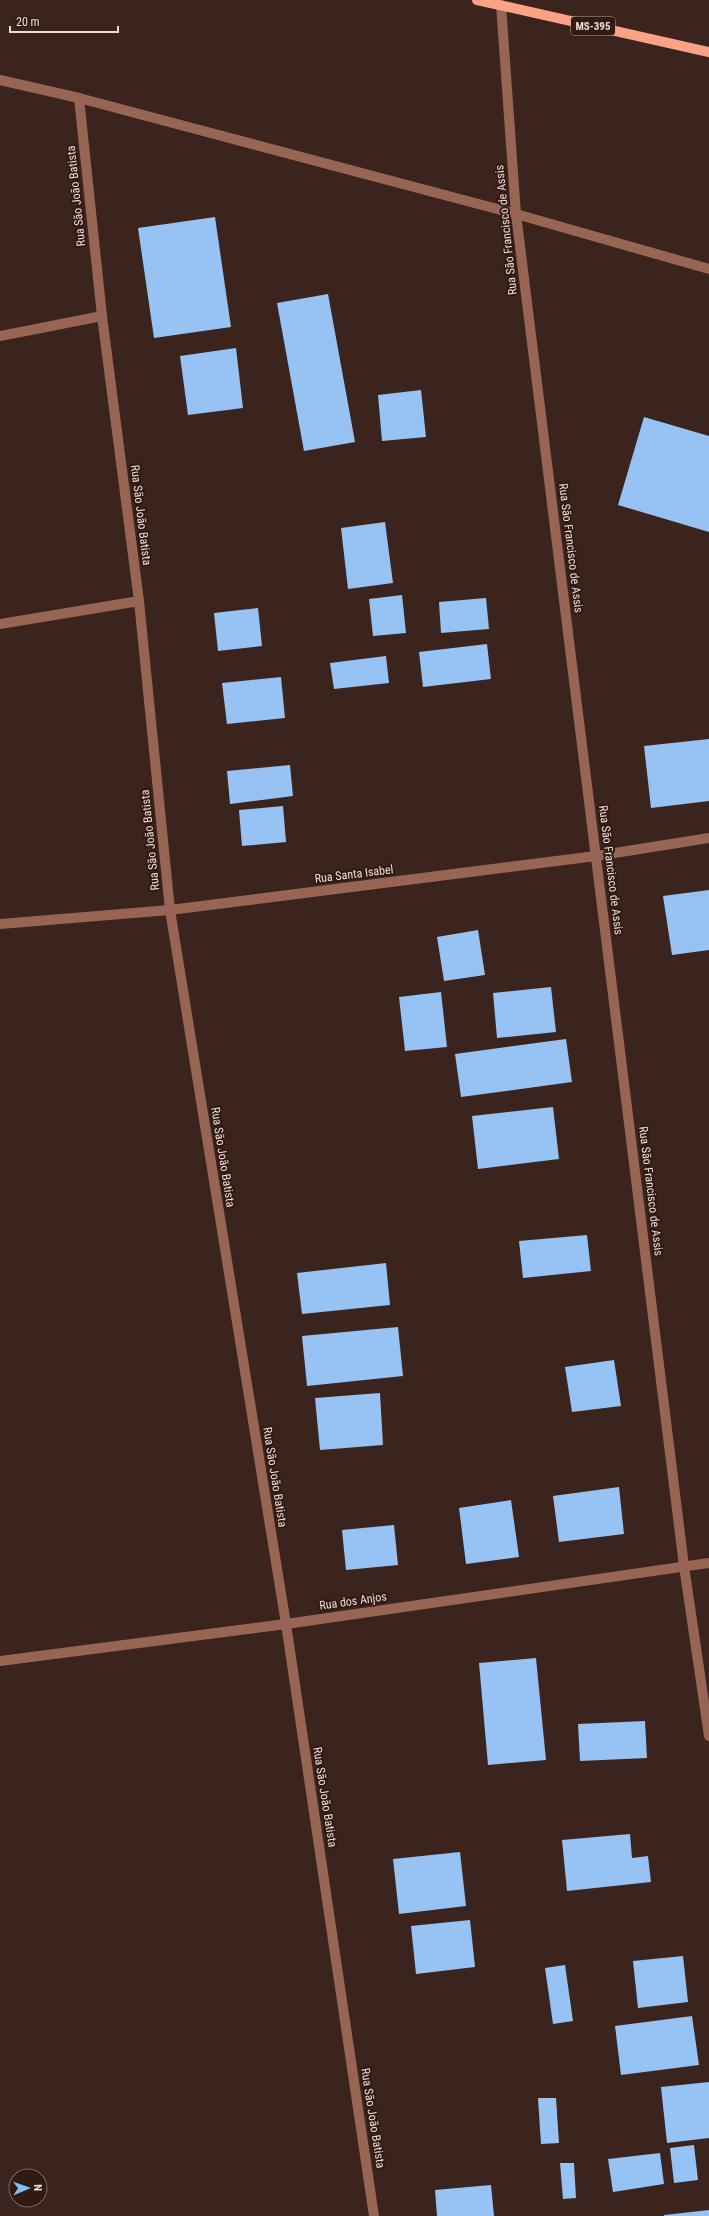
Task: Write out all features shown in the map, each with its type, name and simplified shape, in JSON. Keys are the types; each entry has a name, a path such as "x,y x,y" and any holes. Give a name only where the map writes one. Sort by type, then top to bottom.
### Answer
{"main road":[{"name":"MS-395","path":"477,0 709,52"}],"street":[{"name":"Rua São Francisco de Assis","path":"500,5 516,214 684,1566 709,1736"},
{"path":"0,80 79,98 516,214 709,269"},
{"name":"Rua São João Batista","path":"79,98 102,316 139,601 170,910 286,1624 374,2216"},
{"path":"0,336 102,316"},
{"path":"0,624 139,601"},
{"name":"Rua Santa Isabel","path":"0,924 170,910 596,856 709,838"},
{"name":"Rua dos Anjos","path":"0,1661 286,1624 709,1563"}],"building":[{"path":"215,217 231,327 154,338 138,228"},
{"path":"328,294 355,442 304,451 277,303"},
{"path":"236,348 243,408 188,415 180,356"},
{"path":"421,390 426,437 382,441 378,395"},
{"path":"644,417 709,436 709,532 618,505"},
{"path":"385,522 393,583 348,589 341,528"},
{"path":"402,595 406,633 373,636 369,599"},
{"path":"486,598 489,629 441,633 439,602"},
{"path":"258,608 262,646 218,651 214,613"},
{"path":"487,644 491,679 423,687 419,652"},
{"path":"386,656 389,683 334,689 330,663"},
{"path":"281,677 285,718 227,724 222,683"},
{"path":"709,739 709,801 651,808 644,746"},
{"path":"290,765 293,796 230,804 227,771"},
{"path":"283,806 286,842 242,846 239,810"},
{"path":"709,890 709,950 672,955 663,896"},
{"path":"478,930 485,975 444,981 437,937"},
{"path":"551,987 556,1032 497,1038 493,993"},
{"path":"441,992 447,1047 405,1051 399,997"},
{"path":"566,1039 572,1082 461,1097 455,1054"},
{"path":"553,1107 559,1159 478,1169 472,1116"},
{"path":"587,1235 591,1271 523,1278 519,1241"},
{"path":"386,1263 390,1305 302,1314 297,1273"},
{"path":"398,1327 403,1376 307,1386 302,1336"},
{"path":"614,1360 621,1406 572,1412 565,1367"},
{"path":"380,1393 383,1445 320,1450 315,1398"},
{"path":"619,1487 624,1534 559,1542 553,1496"},
{"path":"511,1500 519,1557 466,1564 459,1508"},
{"path":"394,1525 398,1565 346,1570 342,1530"},
{"path":"536,1658 546,1760 488,1765 479,1663"},
{"path":"645,1721 647,1758 580,1761 578,1724"},
{"path":"630,1834 632,1858 648,1856 651,1882 567,1891 562,1840"},
{"path":"460,1852 466,1906 399,1914 393,1859"},
{"path":"470,1920 475,1967 416,1974 411,1926"},
{"path":"683,1956 688,2002 638,2008 633,1961"},
{"path":"565,1965 573,2021 553,2024 545,1968"},
{"path":"692,2016 699,2065 621,2075 615,2026"},
{"path":"709,2082 709,2138 667,2143 661,2087"},
{"path":"538,2098 556,2098 559,2143 541,2144"},
{"path":"694,2145 698,2180 674,2183 670,2148"},
{"path":"660,2153 664,2184 613,2192 608,2159"},
{"path":"560,2163 574,2163 576,2198 563,2199"},
{"path":"491,2185 494,2216 437,2216 435,2190"},
{"path":"709,2210 709,2216 664,2216 664,2215"}]}
